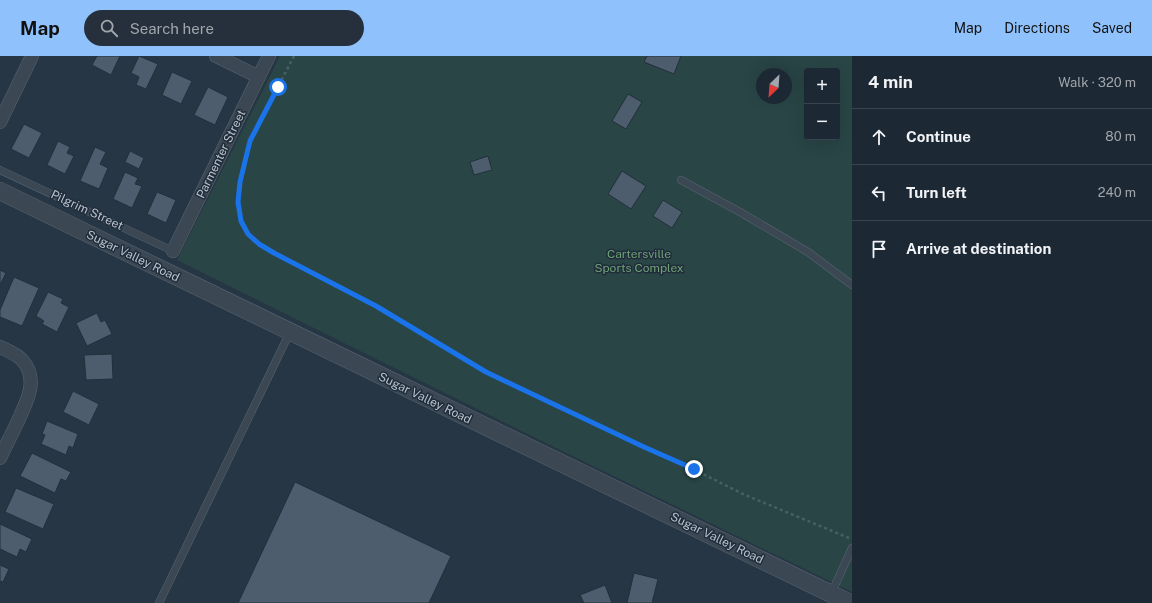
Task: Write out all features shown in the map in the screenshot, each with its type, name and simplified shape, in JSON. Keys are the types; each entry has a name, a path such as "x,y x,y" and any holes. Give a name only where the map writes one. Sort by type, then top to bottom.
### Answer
{"street":[{"path":"0,122 32,56"},
{"path":"216,56 259,77"},
{"name":"Parmenter Street","path":"173,251 269,56"},
{"name":"Sugar Valley Road","path":"0,191 850,603"},
{"path":"0,347 24,361 30,374 31,382 29,398 0,458"}],"lane":[{"name":"Pilgrim Street","path":"0,170 173,251"},
{"path":"681,180 740,212 808,252 852,285"},
{"path":"159,603 290,332"},
{"path":"831,594 852,548"}],"path":[{"path":"294,56 250,141 240,182 238,202 241,221 248,234 259,244 376,306 486,372 516,387 694,469 743,494 825,527 852,540"}],"green space":[{"name":"Cartersville Sports Complex","path":"280,56 852,56 852,592 556,448 177,260"}],"building":[{"path":"97,56 120,56 111,75 92,65"},
{"path":"139,56 158,64 146,89 136,85 139,77 131,73"},
{"path":"647,56 681,56 674,74 644,62"},
{"path":"172,72 192,81 181,104 162,95"},
{"path":"208,87 228,97 215,125 194,115"},
{"path":"628,94 642,102 626,129 612,121"},
{"path":"24,124 42,133 29,158 11,149"},
{"path":"58,141 70,147 67,153 74,156 65,174 47,165"},
{"path":"95,147 106,152 100,164 108,168 99,189 80,181"},
{"path":"130,151 144,158 139,169 125,162"},
{"path":"488,156 492,170 474,175 470,162"},
{"path":"622,171 646,186 631,209 608,194"},
{"path":"125,172 138,178 135,184 142,186 132,208 113,199"},
{"path":"157,192 176,200 166,223 147,214"},
{"path":"663,200 682,212 672,228 653,216"},
{"path":"0,270 6,273 0,285"},
{"path":"14,277 39,288 22,326 0,317 0,310"},
{"path":"48,292 63,299 61,303 69,307 57,332 42,324 44,321 36,316"},
{"path":"97,313 101,322 105,320 112,334 87,346 76,323"},
{"path":"112,354 113,379 86,380 84,355"},
{"path":"73,391 99,404 89,425 63,412"},
{"path":"47,421 78,434 73,448 69,446 66,455 41,444 45,435 42,434"},
{"path":"32,453 71,472 66,481 61,479 55,493 20,476"},
{"path":"295,482 451,556 429,603 238,603"},
{"path":"16,488 54,504 43,529 5,512"},
{"path":"0,524 32,539 26,552 20,549 17,557 0,549"},
{"path":"0,565 9,569 3,582 0,581"},
{"path":"634,573 658,579 652,603 627,603"},
{"path":"605,585 612,603 584,603 580,595"}],"route":[{"path":"278,87 250,141 240,182 238,202 241,221 248,234 259,244 274,253 376,306 486,372 621,437 694,469"}]}
